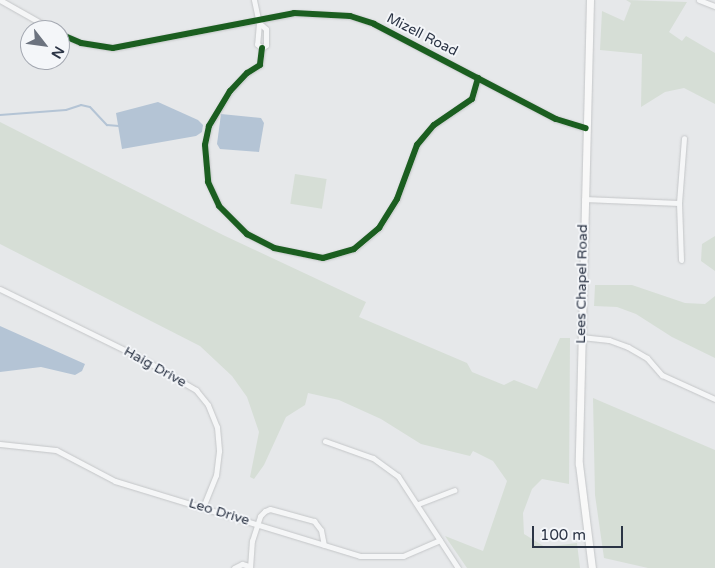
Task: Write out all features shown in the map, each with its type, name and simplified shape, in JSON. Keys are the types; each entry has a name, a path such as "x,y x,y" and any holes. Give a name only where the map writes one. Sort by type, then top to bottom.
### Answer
{"main road":[{"name":"Lees Chapel Road","path":"590,0 581,338 580,484 592,568"}],"street":[{"path":"0,0 35,20"},
{"path":"254,0 259,22 257,44 262,48"},
{"path":"699,0 715,6"},
{"name":"Mizell Road","path":"70,38 81,43 113,48 259,22 294,13 350,16 374,24 556,119 586,128"},
{"path":"259,22 266,29 266,45 262,48 260,65 246,73 230,92 209,126 205,145 208,182 219,206 247,234 274,248 323,258 354,249 379,228 397,199 417,145 434,125 472,99 478,78"},
{"path":"681,260 679,203 684,138"},
{"path":"584,199 679,203"},
{"name":"Haig Drive","path":"0,289 142,358 196,390 208,405 217,427 220,451 216,475 203,507"},
{"path":"581,338 609,340 628,347 647,358 662,375 715,399"},
{"path":"325,441 384,464 398,476 458,568"},
{"name":"Leo Drive","path":"0,444 56,450 116,481 360,556 387,558 413,552 440,540"},
{"path":"418,504 454,490"},
{"path":"234,568 242,564 250,567 257,524 260,516 270,509 314,521 321,530 324,545"}],"shaded area":[{"path":"626,0 687,2 669,32 682,41 686,36 715,53 715,104 684,88 665,92 641,107 642,54 600,50 602,11 624,21 631,3"},
{"path":"0,122 223,235 366,302 359,317 467,363 472,372 504,385 514,380 537,389 560,338 570,338 569,484 542,479 532,489 523,513 524,534 545,547 577,543 580,568 467,568 445,536 483,551 507,481 493,461 473,451 470,456 421,444 381,419 339,400 308,393 305,405 286,417 264,465 254,479 250,477 259,432 247,397 232,376 200,346 0,244"},
{"path":"295,174 327,179 322,209 290,204"},
{"path":"715,236 715,271 701,261 702,244"},
{"path":"595,285 632,285 685,303 705,304 715,296 715,358 672,337 636,314 617,307 594,306"},
{"path":"593,398 715,450 715,568 648,568 604,558 595,495"}],"water":[{"path":"158,102 198,120 203,125 202,132 196,136 122,149 116,113"},
{"path":"221,114 261,118 264,123 259,152 220,149 217,144"},
{"path":"0,326 85,364 82,371 75,375 41,367 0,372"}],"waterway":[{"path":"0,115 66,110 81,105 90,107 107,125 119,126"}],"cycle path":[{"path":"70,38 81,43 113,48 294,13 350,16 374,24 556,119 586,128"},
{"path":"262,48 260,65 247,73 230,91 209,126 205,145 208,182 219,206 247,234 274,248 323,258 354,249 379,228 397,199 417,145 434,125 472,99 478,78"}]}
